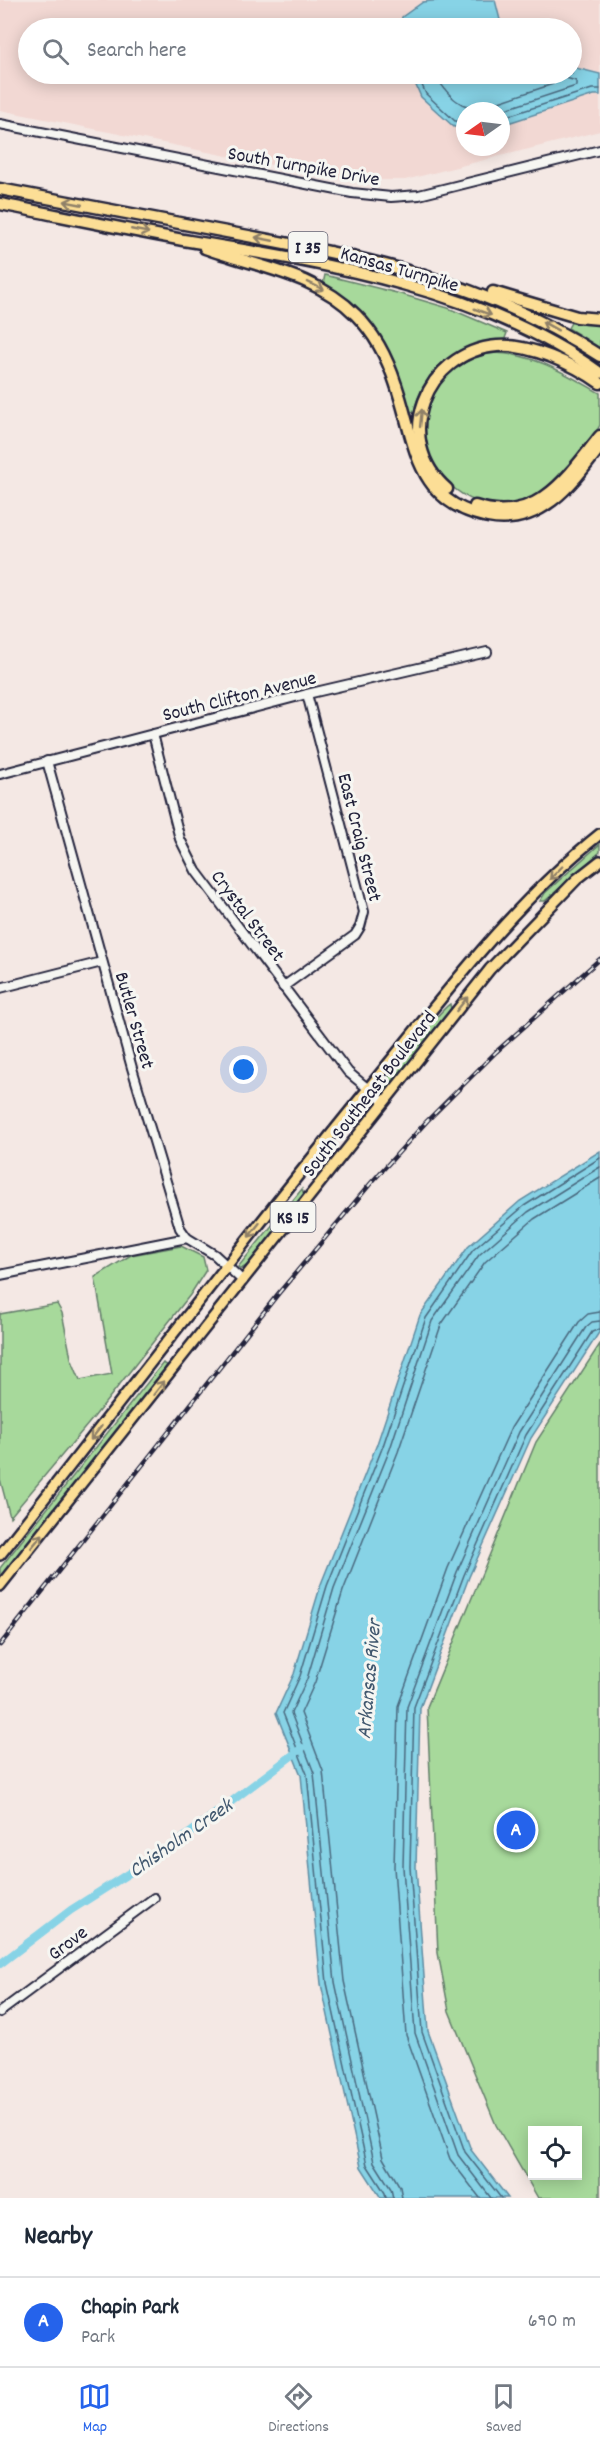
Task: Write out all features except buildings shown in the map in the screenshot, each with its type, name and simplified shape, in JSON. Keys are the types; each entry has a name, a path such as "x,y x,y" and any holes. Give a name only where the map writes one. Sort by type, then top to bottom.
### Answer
{"highway":[{"name":"Kansas Turnpike","path":"0,189 329,251 451,282 529,315 600,356"},
{"name":"Kansas Turnpike","path":"0,204 182,239 247,249 360,273 448,298 541,337 600,373"},
{"path":"182,239 309,282 342,301 370,331 388,365 396,385 412,448 421,467 439,492 459,507 494,518 510,518 543,508 571,486 600,447"},
{"path":"404,269 438,274 548,310 577,317 600,319"},
{"path":"600,383 565,363 517,347 498,346 478,350 448,366 436,379 423,404 419,419 423,454 440,483 467,503 498,510 515,510 545,498 570,474 600,436"}],"main road":[{"name":"South Southeast Boulevard","path":"0,1555 367,1090 499,932 571,857 600,834"},
{"name":"South Southeast Boulevard","path":"0,1586 490,969 577,879 600,861"}],"street":[{"name":"South Turnpike Drive","path":"0,124 309,185 391,197 452,188 600,150"},
{"name":"South Clifton Avenue","path":"0,774 307,694 487,652"},
{"name":"East Craig Street","path":"283,987 355,935 364,912 307,694"},
{"name":"Crystal Street","path":"153,734 185,852 208,889 348,1072 384,1102"},
{"name":"Butler Street","path":"47,761 164,1177 180,1228 187,1238"},
{"path":"0,988 102,962"},
{"path":"0,1275 187,1238 202,1246 243,1281"},
{"name":"Grove","path":"0,2012 154,1898"}],"shaded area":[{"path":"0,0 600,0 600,131 510,154 510,102 456,102 456,156 501,156 405,180 362,180 326,176 0,110"}],"green space":[{"path":"325,275 448,308 507,333 504,341 473,346 446,360 426,383 414,412 408,411 398,379 348,301 323,284"},
{"path":"572,321 600,323 600,348 568,328"},
{"path":"489,353 519,356 547,365 600,393 600,425 565,468 529,498 494,505 462,494 438,470 425,439 426,405 447,375"},
{"path":"600,844 600,852 545,901 540,901 545,893"},
{"path":"450,1004 451,1009 429,1041 407,1069 381,1094 379,1092 383,1085 401,1060"},
{"path":"302,1189 304,1195 248,1265 241,1269 238,1267"},
{"path":"181,1246 203,1257 206,1270 190,1295 94,1417 10,1517 0,1479 0,1314 57,1304 62,1313 71,1358 80,1380 112,1374 95,1277 131,1255"},
{"path":"600,1344 600,2198 538,2198 496,2125 449,2011 438,1953 427,1707 536,1442"},
{"path":"163,1363 167,1365 160,1377 0,1578 0,1568"}],"water":[{"path":"495,0 500,18 402,18 423,2"},
{"path":"582,70 600,74 600,95 510,122 510,102 456,102 456,127 421,97 415,84 582,84"},
{"name":"Arkansas River","path":"600,1151 600,1331 531,1438 469,1577 420,1708 416,1867 428,2031 471,2150 508,2198 381,2198 361,2167 321,1984 301,1775 276,1713 294,1674 321,1584 377,1444 420,1315 468,1247 520,1201"}],"waterway":[{"name":"Chisholm Creek","path":"0,1964 71,1910 178,1842 302,1748"}],"railway":[{"path":"0,1645 278,1294 371,1183 427,1121 496,1052 600,959"}],"place":[{"name":"Chapin Park","path":"516,1830"}]}
